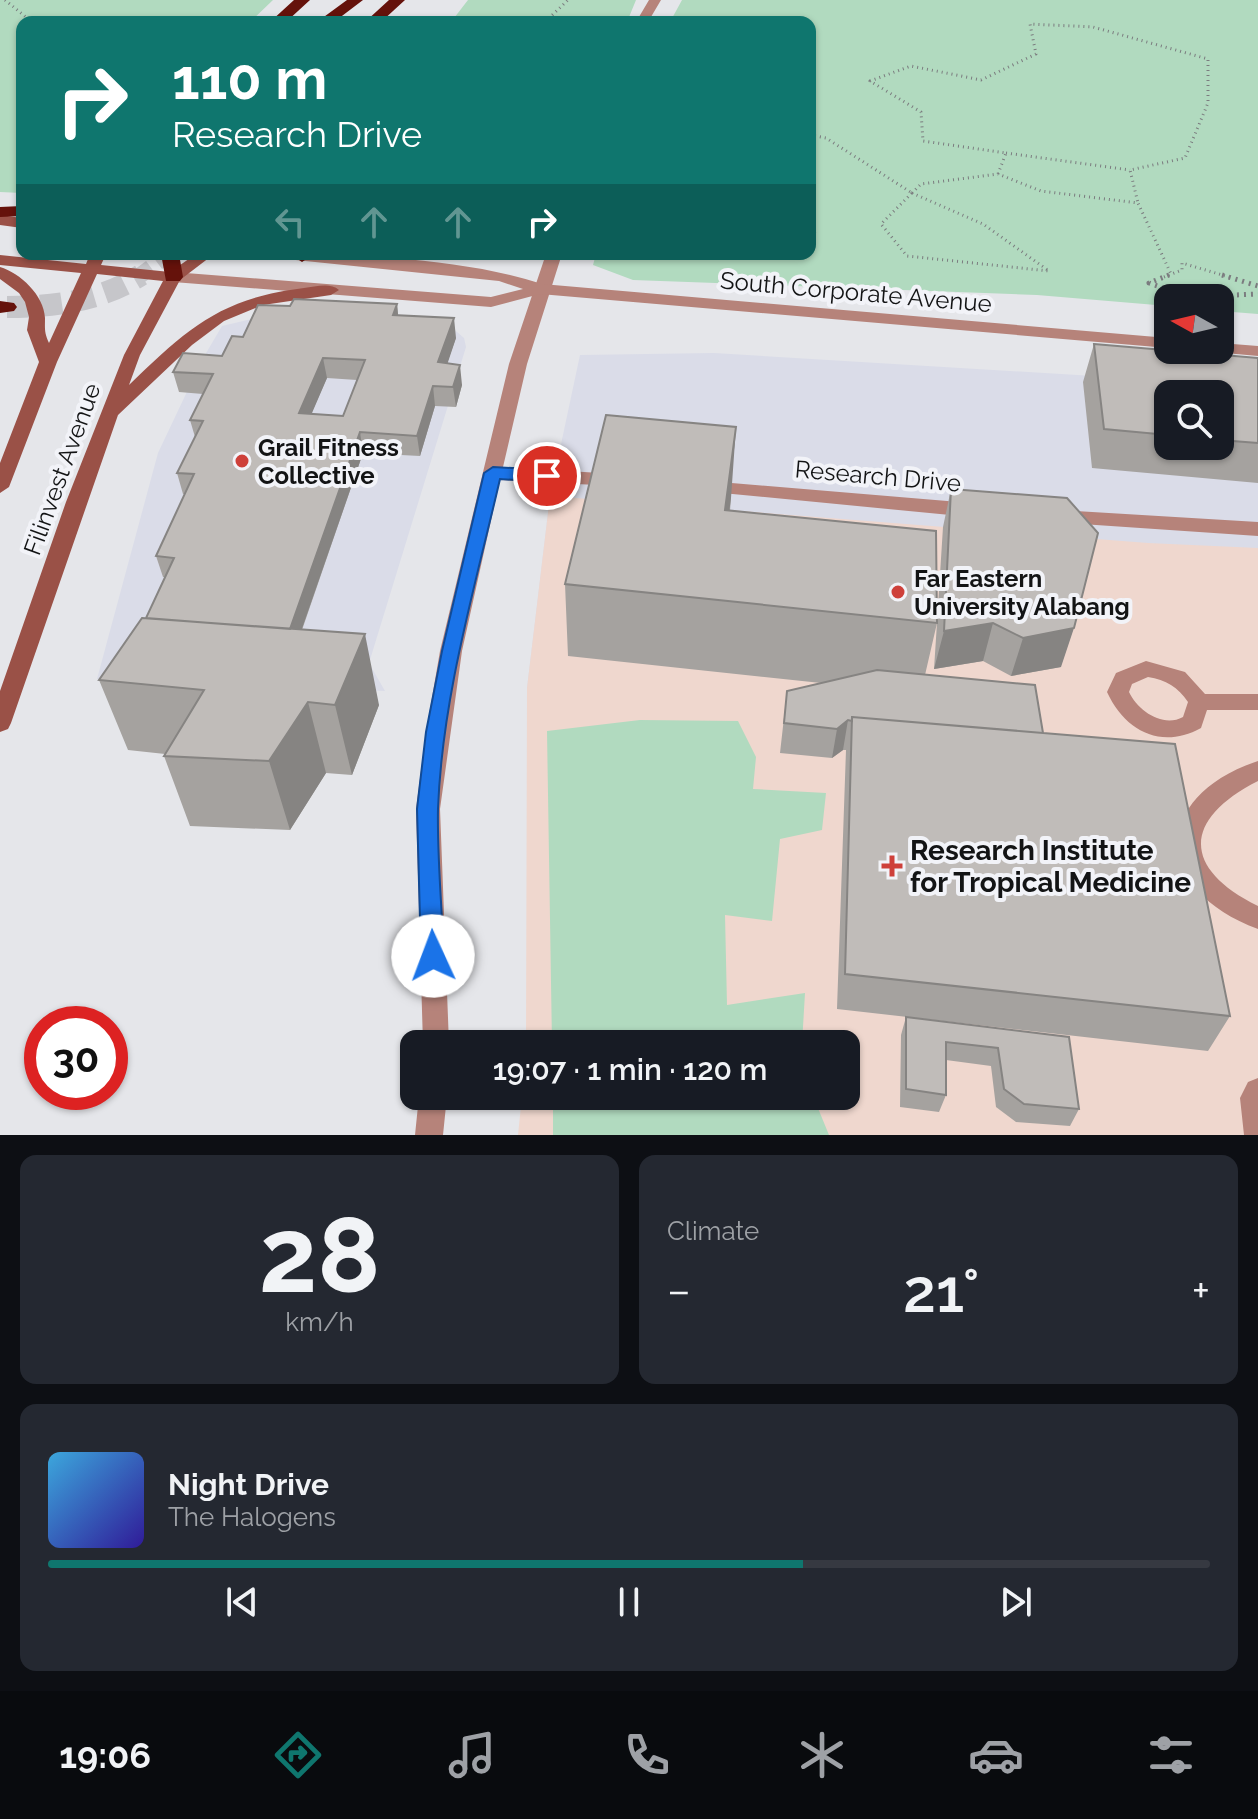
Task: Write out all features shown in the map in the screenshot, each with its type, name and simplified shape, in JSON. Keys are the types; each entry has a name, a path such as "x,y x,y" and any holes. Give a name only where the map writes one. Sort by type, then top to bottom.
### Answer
{"highway":[{"path":"333,16 356,0"},
{"path":"352,16 371,0"},
{"path":"379,16 398,0"},
{"path":"284,16 302,2"},
{"path":"171,260 173,277"}],"main road":[{"path":"0,260 94,261 173,277"},
{"name":"Filinvest Avenue","path":"0,723 132,355 173,277 197,260"},
{"name":"Filinvest Avenue","path":"0,487 48,362 94,261"},
{"path":"0,272 25,290 33,302 37,317 35,330 48,362"},
{"path":"109,413 198,332 233,310 287,295 331,290"}],"street":[{"path":"345,260 501,276 540,289"},
{"path":"436,1030 428,809 451,651 540,289 552,260"},
{"path":"173,277 491,302 540,289"},
{"name":"South Corporate Avenue","path":"540,289 1154,342"},
{"path":"1234,349 1258,351"},
{"path":"493,473 643,482"},
{"name":"Research Drive","path":"690,486 990,511"},
{"path":"1037,515 1258,529"},
{"path":"1199,702 1258,702"},
{"path":"1258,770 1229,784 1207,803 1193,819 1188,842 1200,878 1213,893 1258,918"},
{"path":"1258,1091 1254,1098 1258,1135"},
{"path":"429,1135 432,1110"}],"path":[{"path":"5,0 25,16"},
{"path":"551,16 568,0"},
{"path":"1030,24 1093,27 1208,59 1208,103 1185,158 1130,170 923,141 921,112 870,81 911,66 981,80 1036,54 1030,24"},
{"path":"816,136 826,138 912,193 983,224 1049,271 907,256 881,224 912,193 921,184 998,174 1041,191 1138,203"},
{"path":"998,174 1006,153"},
{"path":"1130,170 1138,203 1171,274"},
{"path":"1258,286 1182,263 1182,270 1149,283 1167,295 1224,298 1258,294"}],"shaded area":[{"path":"286,311 449,325 464,338 466,347 369,663 385,691 97,679 158,453 202,360 222,326"},
{"name":"Far Eastern University Alabang","path":"714,353 1159,380 1154,380 1154,460 1234,460 1234,385 1258,386 1258,733 527,688 550,496 580,355"},
{"name":"Research Institute for Tropical Medicine","path":"550,496 1148,543 1258,548 1258,1135 518,1135 521,1110 860,1110 860,1030 526,1030 527,688"}],"green space":[{"path":"0,0 273,0 256,16 16,16 16,193 0,192"},
{"path":"468,0 636,0 629,16 456,16"},
{"path":"682,0 1258,0 1258,314 1234,312 1234,284 1154,284 1154,305 1037,295 633,280 593,265 594,260 816,260 816,16 673,16"},
{"path":"640,720 738,721 756,757 753,789 826,793 822,830 780,839 772,921 725,915 727,1005 805,993 803,1030 552,1030 547,731"},
{"path":"553,1110 819,1110 829,1135 553,1135"}],"building":[{"path":"294,299 397,304 393,315 454,318 438,362 460,365 453,387 433,386 417,436 360,432 290,629 146,618 174,558 156,556 194,474 177,473 203,421 190,420 213,374 173,372 183,353 222,356 232,336 243,337 258,305 290,306","holes":["323,358 365,360 343,416 299,413"]},
{"path":"1094,344 1154,349 1154,364 1234,364 1234,356 1258,358 1258,443 1234,441 1234,380 1154,380 1154,434 1104,429"},
{"path":"606,415 736,427 725,510 936,531 937,623 565,584"},
{"path":"951,489 1067,498 1098,533 1074,628 1023,638 993,623 944,631"},
{"path":"142,618 365,634 335,705 308,702 269,761 164,756 204,690 99,680"},
{"path":"877,670 1035,685 1043,733 852,717 852,721 848,720 837,729 784,723 787,691"},
{"path":"852,717 1175,744 1230,1016 845,974"},
{"path":"906,1017 1069,1037 1079,1109 1024,1104 1004,1089 998,1048 946,1042 946,1095 906,1089"}],"tunnel":[{"path":"139,276 161,260"},
{"path":"7,307 77,301 110,291 139,276"}],"place":[{"name":"Grail Fitness Collective","path":"242,461"},
{"name":"Far Eastern University Alabang","path":"898,592"},
{"name":"Research Institute for Tropical Medicine","path":"892,866"}],"route":[{"path":"433,956 428,809 437,732 451,651 493,473 547,476"}]}
